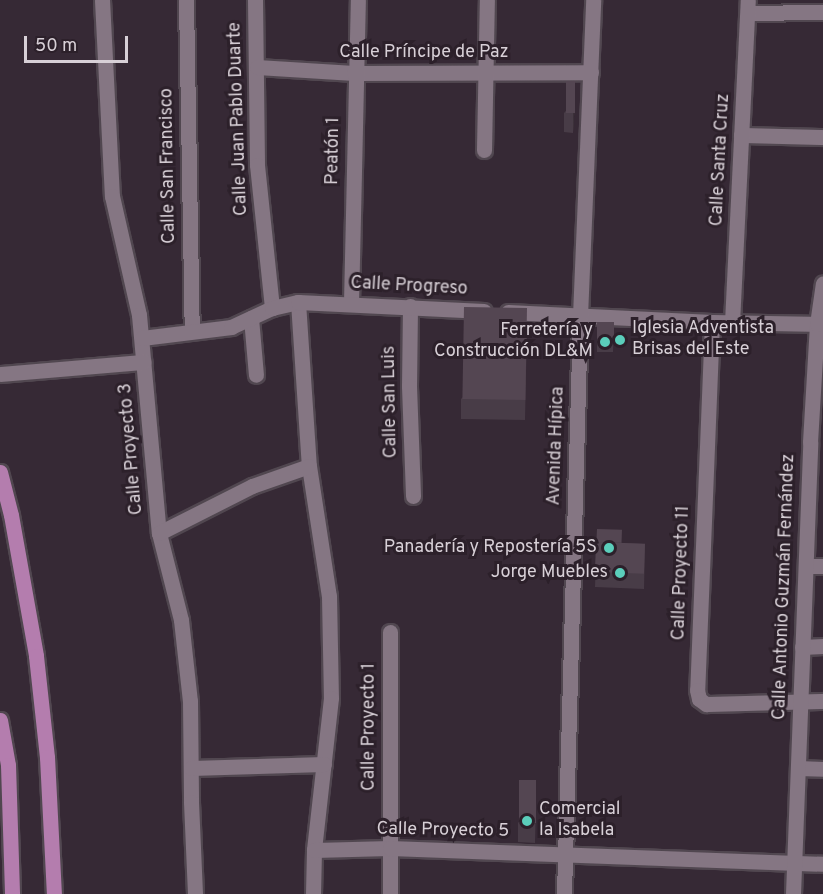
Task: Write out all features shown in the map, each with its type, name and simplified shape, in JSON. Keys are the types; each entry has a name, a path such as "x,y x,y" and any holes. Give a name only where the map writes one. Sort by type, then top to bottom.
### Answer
{"main road":[{"path":"0,472 11,515 36,656 47,757 54,894"},
{"path":"0,720 4,767 6,851 12,894"}],"street":[{"name":"Calle Proyecto 3","path":"102,0 112,196 142,338 159,533 181,620 190,701 195,894"},
{"name":"Calle San Francisco","path":"186,0 192,331"},
{"name":"Calle Juan Pablo Duarte","path":"255,0 257,165 272,308"},
{"name":"Peatón 1","path":"351,303 354,73 358,0"},
{"path":"484,150 487,0"},
{"name":"Avenida Hípica","path":"564,894 580,316 593,0"},
{"path":"748,6 823,12"},
{"name":"Calle Santa Cruz","path":"732,323 748,6"},
{"name":"Calle Príncipe de Paz","path":"257,67 354,73 591,72"},
{"path":"741,135 823,137"},
{"name":"Calle Antonio Guzmán Fernández","path":"793,894 802,647 806,566 817,442 823,283"},
{"name":"Calle Progreso","path":"142,338 231,327 272,308 298,302 732,323 820,324"},
{"path":"298,302 309,466 329,596 331,699 314,850 313,894"},
{"name":"Calle San Luis","path":"410,306 409,386 413,496"},
{"path":"250,318 256,375"},
{"name":"Calle Proyecto 11","path":"712,322 697,690 699,699 706,704 823,701"},
{"path":"0,374 143,362"},
{"path":"159,533 252,486 309,466"},
{"path":"806,566 823,566"},
{"name":"Calle Proyecto 1","path":"390,632 390,894"},
{"path":"802,647 823,646"},
{"path":"191,768 324,764"},
{"path":"798,768 823,769"},
{"name":"Calle Proyecto 5","path":"314,850 390,848 823,864"}],"building":[{"path":"566,81 575,81 575,113 566,113"},
{"path":"464,307 527,308 525,400 462,399"},
{"path":"597,322 614,322 614,342 597,342"},
{"path":"597,529 622,530 622,543 597,542"},
{"path":"596,542 645,544 644,574 595,572"},
{"path":"519,780 536,780 536,823 519,823"}],"place":[{"name":"Iglesia Adventista Brisas del Este","path":"620,340"},
{"name":"Ferretería y Construcción DL&M","path":"605,342"},
{"name":"Panadería y Repostería 5S","path":"609,548"},
{"name":"Jorge Muebles","path":"620,573"},
{"name":"Comercial la Isabela","path":"527,821"}]}
